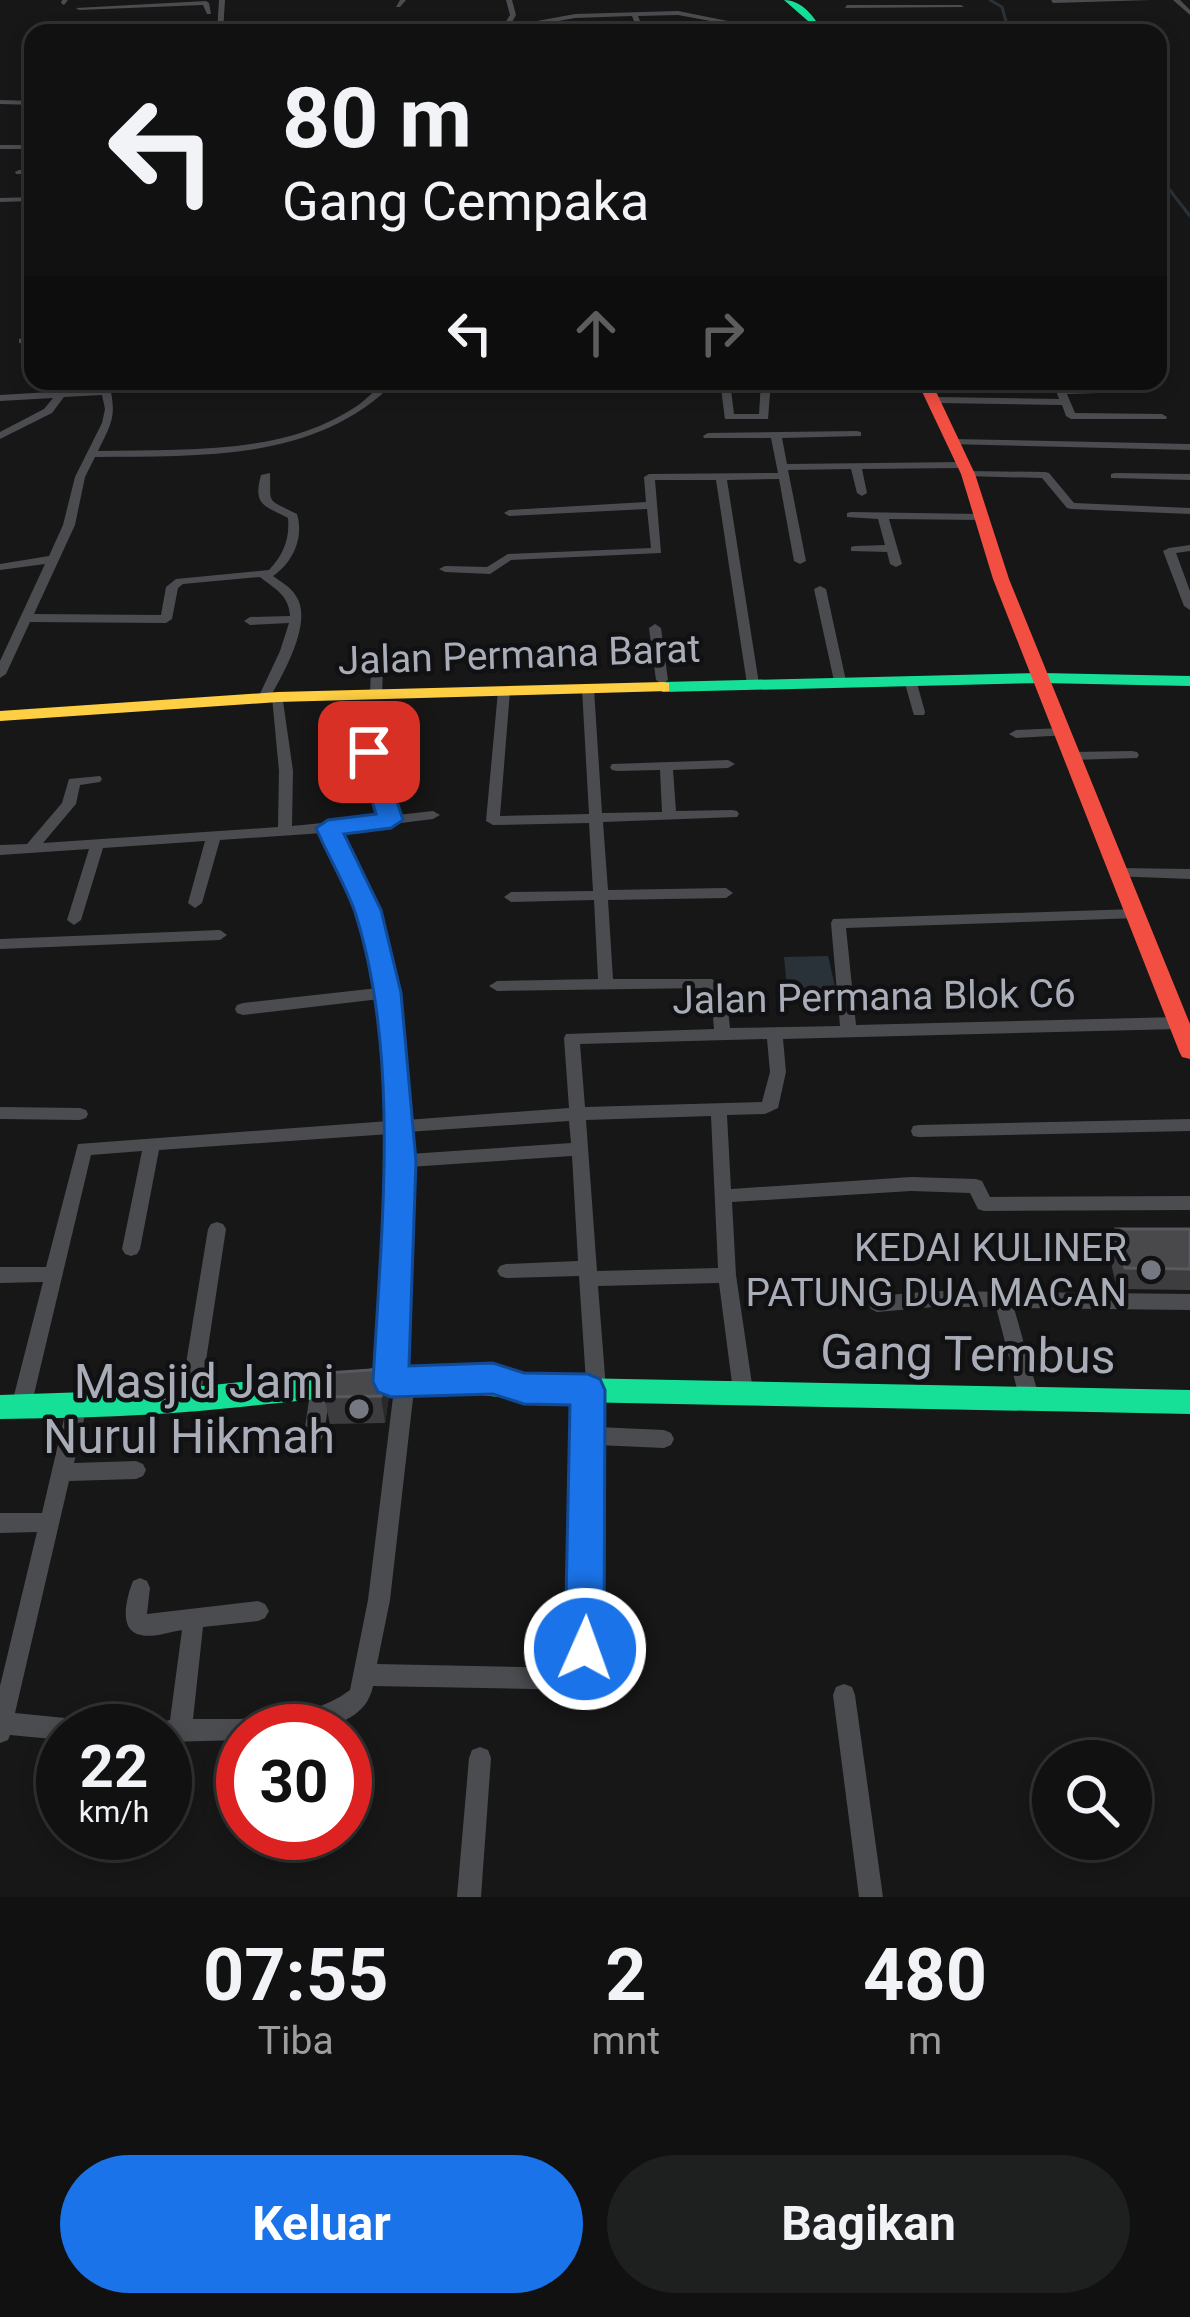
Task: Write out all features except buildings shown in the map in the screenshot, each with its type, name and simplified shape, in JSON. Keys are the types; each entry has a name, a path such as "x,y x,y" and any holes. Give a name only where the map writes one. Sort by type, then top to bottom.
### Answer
{"street":[{"path":"220,24 222,0"},
{"path":"788,0 814,24"},
{"path":"845,4 962,6 926,0"},
{"path":"1053,1 1149,0"},
{"path":"1176,0 1190,13"},
{"path":"845,4 910,2 916,8"},
{"path":"79,8 102,8 103,17 221,13"},
{"path":"540,24 575,16 680,14 735,24"},
{"path":"635,16 638,24"},
{"path":"605,17 609,24"},
{"path":"19,172 24,172"},
{"path":"0,398 87,390"},
{"path":"0,674 69,525 80,477 108,418 105,390"},
{"path":"93,454 286,442 357,412 381,390"},
{"path":"726,390 729,417 764,417 766,390"},
{"path":"1062,390 1071,416 1162,417"},
{"path":"1064,402 930,391 965,470 1116,873 1190,1051"},
{"path":"0,436 48,411 60,396"},
{"path":"708,436 856,434"},
{"path":"776,435 800,561"},
{"path":"953,442 1185,447 1190,475 1115,476"},
{"path":"856,466 862,493"},
{"path":"445,569 490,571 508,557 654,551 659,548 649,477 856,466 1045,475 1072,506 1190,512"},
{"path":"27,618 166,619 172,587 180,581 264,575 281,563 295,536 296,523 293,516 267,503 262,492 266,475"},
{"path":"721,476 752,684"},
{"path":"508,513 652,506"},
{"path":"851,515 980,517"},
{"path":"882,515 896,564"},
{"path":"855,548 892,548"},
{"path":"1190,548 1169,549 1185,581 1190,606"},
{"path":"0,567 53,559"},
{"path":"264,575 292,598 295,619 271,698 286,771 285,828"},
{"path":"820,589 840,682"},
{"path":"250,621 295,619"},
{"path":"655,628 663,683"},
{"path":"376,694 377,667"},
{"path":"910,680 919,712"},
{"name":"Jalan Permana Barat","path":"0,716 271,698 663,683 1190,681"},
{"path":"588,689 606,984"},
{"path":"504,691 502,756 491,820 732,814"},
{"path":"1016,734 1063,732"},
{"path":"369,752 391,820"},
{"path":"1072,756 1132,754"},
{"path":"617,766 728,764"},
{"path":"666,766 669,816"},
{"path":"31,848 69,804 74,782 95,779"},
{"path":"0,850 328,828 433,815"},
{"path":"192,1730 248,1729 325,1714 354,1703 365,1675 398,1381 401,1161 387,993 368,910 328,828"},
{"path":"195,903 214,835"},
{"path":"74,920 98,845"},
{"path":"1116,873 1190,874"},
{"path":"511,897 726,893"},
{"path":"849,1032 838,923 1134,914"},
{"path":"0,944 220,935"},
{"path":"497,986 707,983 718,992 723,1036"},
{"path":"243,1010 387,993"},
{"name":"Jalan Permana Blok C6","path":"574,1114 572,1038 1179,1022"},
{"path":"10,1407 54,1274 84,1149 772,1104 778,1072 775,1034"},
{"path":"719,1111 727,1275 743,1390"},
{"path":"0,1113 80,1114"},
{"path":"365,1675 583,1679 592,1390 574,1114"},
{"path":"919,1131 1190,1125"},
{"path":"131,1250 152,1144"},
{"path":"401,1161 576,1149"},
{"path":"723,1196 910,1184 976,1186 984,1204 1190,1203"},
{"path":"190,1400 217,1229"},
{"path":"506,1271 727,1275"},
{"path":"0,1275 54,1274"},
{"path":"877,1304 934,1298 1190,1302"},
{"path":"1003,1301 1029,1397"},
{"name":"Gang Tembus","path":"10,1407 190,1400 398,1381 493,1378 524,1389 1190,1402"},
{"path":"314,1434 321,1387"},
{"path":"36,1728 1,1726 77,1406"},
{"path":"589,1436 664,1438"},
{"path":"62,1472 136,1470"},
{"path":"0,1523 50,1522"},
{"path":"140,1588 136,1618 140,1625 257,1611"},
{"path":"178,1704 194,1618"},
{"path":"844,1695 871,1897"},
{"path":"469,1897 480,1758"}],"shaded area":[{"path":"828,956 836,991 787,989 784,957"}],"waterway":[{"path":"990,0 1002,7 1007,24"},
{"path":"1167,187 1190,216"}],"traffic: fast":[{"path":"788,0 814,24"},
{"path":"663,687 1041,678 1190,681"},
{"path":"0,1407 173,1401 414,1378 524,1389 1190,1402"}],"traffic: slow":[{"path":"0,716 278,697 663,687"}],"traffic: jam":[{"path":"928,390 968,474 1001,579 1190,1051"}],"place":[{"name":"KEDAI KULINER PATUNG DUA MACAN","path":"1151,1270"},
{"name":"Masjid Jami Nurul Hikmah","path":"359,1409"}],"route":[{"path":"369,752 391,820 328,828 368,910 387,993 401,1161 391,1382 493,1378 524,1389 588,1390 585,1649"}]}
